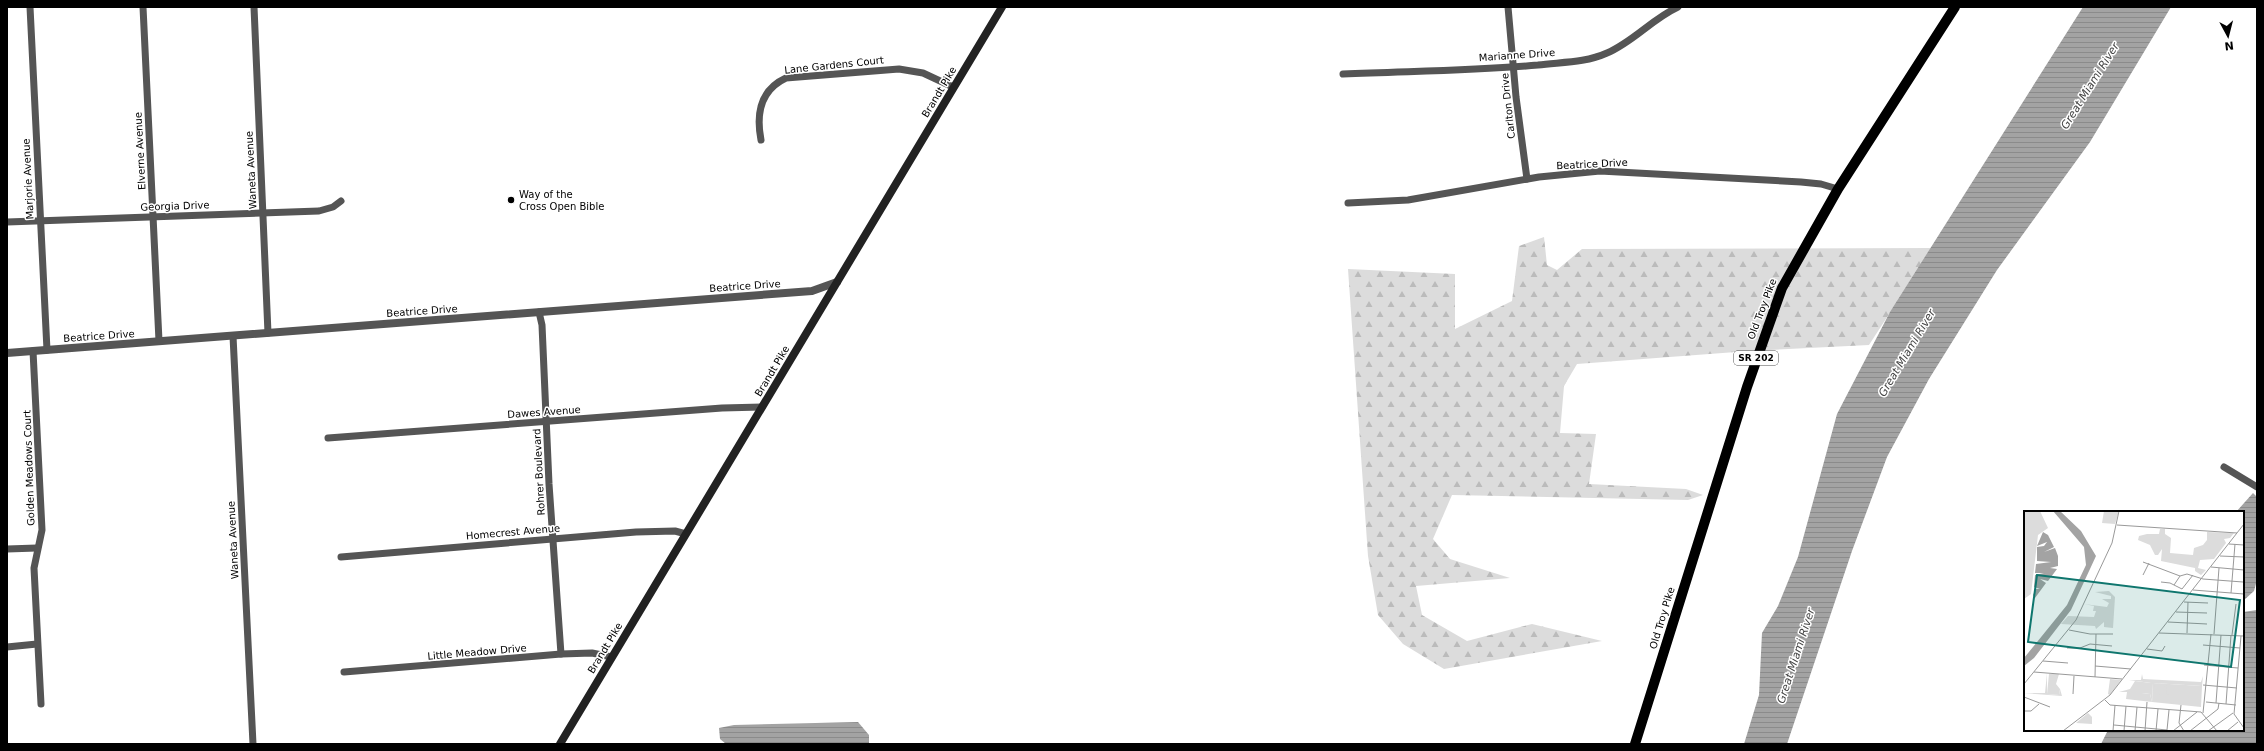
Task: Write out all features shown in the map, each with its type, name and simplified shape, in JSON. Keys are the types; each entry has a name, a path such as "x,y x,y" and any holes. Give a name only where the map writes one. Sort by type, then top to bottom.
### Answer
{"main road":[{"name":"Brandt Pike","path":"560,744 1002,7"},
{"name":"Old Troy Pike","path":"1634,744 1747,387 1773,310 1796,260 1838,189 1955,7"}],"street":[{"name":"Marjorie Avenue","path":"30,7 46,350"},
{"name":"Elverne Avenue","path":"143,7 159,341"},
{"name":"Waneta Avenue","path":"254,7 268,333"},
{"name":"Carlton Drive","path":"1508,7 1527,179"},
{"name":"Marianne Drive","path":"1343,74 1514,67 1582,60 1606,54 1618,48 1668,9 1678,7"},
{"name":"Lane Gardens Court","path":"761,140 759,120 762,100 770,88 786,78 900,69 923,73 953,87"},
{"name":"Beatrice Drive","path":"1348,203 1429,197 1527,179 1571,173 1636,172 1801,182 1821,184 1838,189"},
{"name":"Georgia Drive","path":"7,222 319,211 333,207 341,201"},
{"name":"Beatrice Drive","path":"7,353 812,291 837,282"},
{"name":"Rohrer Boulevard","path":"539,312 542,325 546,422 561,654"},
{"name":"Waneta Avenue","path":"233,336 253,744"},
{"name":"Golden Meadows Court","path":"33,351 42,530 34,568 40,704"},
{"name":"Dawes Avenue","path":"328,438 722,408 762,407"},
{"path":"2224,467 2257,486"},
{"name":"Homecrest Avenue","path":"340,557 664,531 686,534"},
{"path":"7,549 37,548"},
{"path":"7,647 37,644"},
{"name":"Little Meadow Drive","path":"344,672 561,654 592,653 612,657"}],"green space":[{"path":"1544,237 1547,265 1557,270 1582,249 1932,248 1869,345 1749,351 1577,364 1564,386 1560,433 1596,434 1589,484 1686,489 1703,495 1688,500 1452,495 1433,539 1450,559 1510,578 1416,586 1422,615 1467,641 1532,624 1602,641 1444,669 1403,644 1378,615 1368,556 1348,269 1455,274 1455,329 1512,301 1519,246"}],"water":[{"name":"Great Miami River","path":"2083,7 2171,7 2090,142 1997,270 1929,379 1887,457 1852,551 1787,744 1744,744 1759,695 1762,633 1778,606 1798,557 1837,414 1890,312"},
{"path":"2253,493 2257,497 2257,580 2254,591 2244,600 2244,511 2237,511"},
{"path":"2257,610 2257,744 2101,744 2108,731 2244,731 2244,612"},
{"path":"858,722 869,735 869,744 726,744 720,739 719,728 734,725"}],"place":[{"name":"Way of the Cross Open Bible","path":"511,200"}]}
